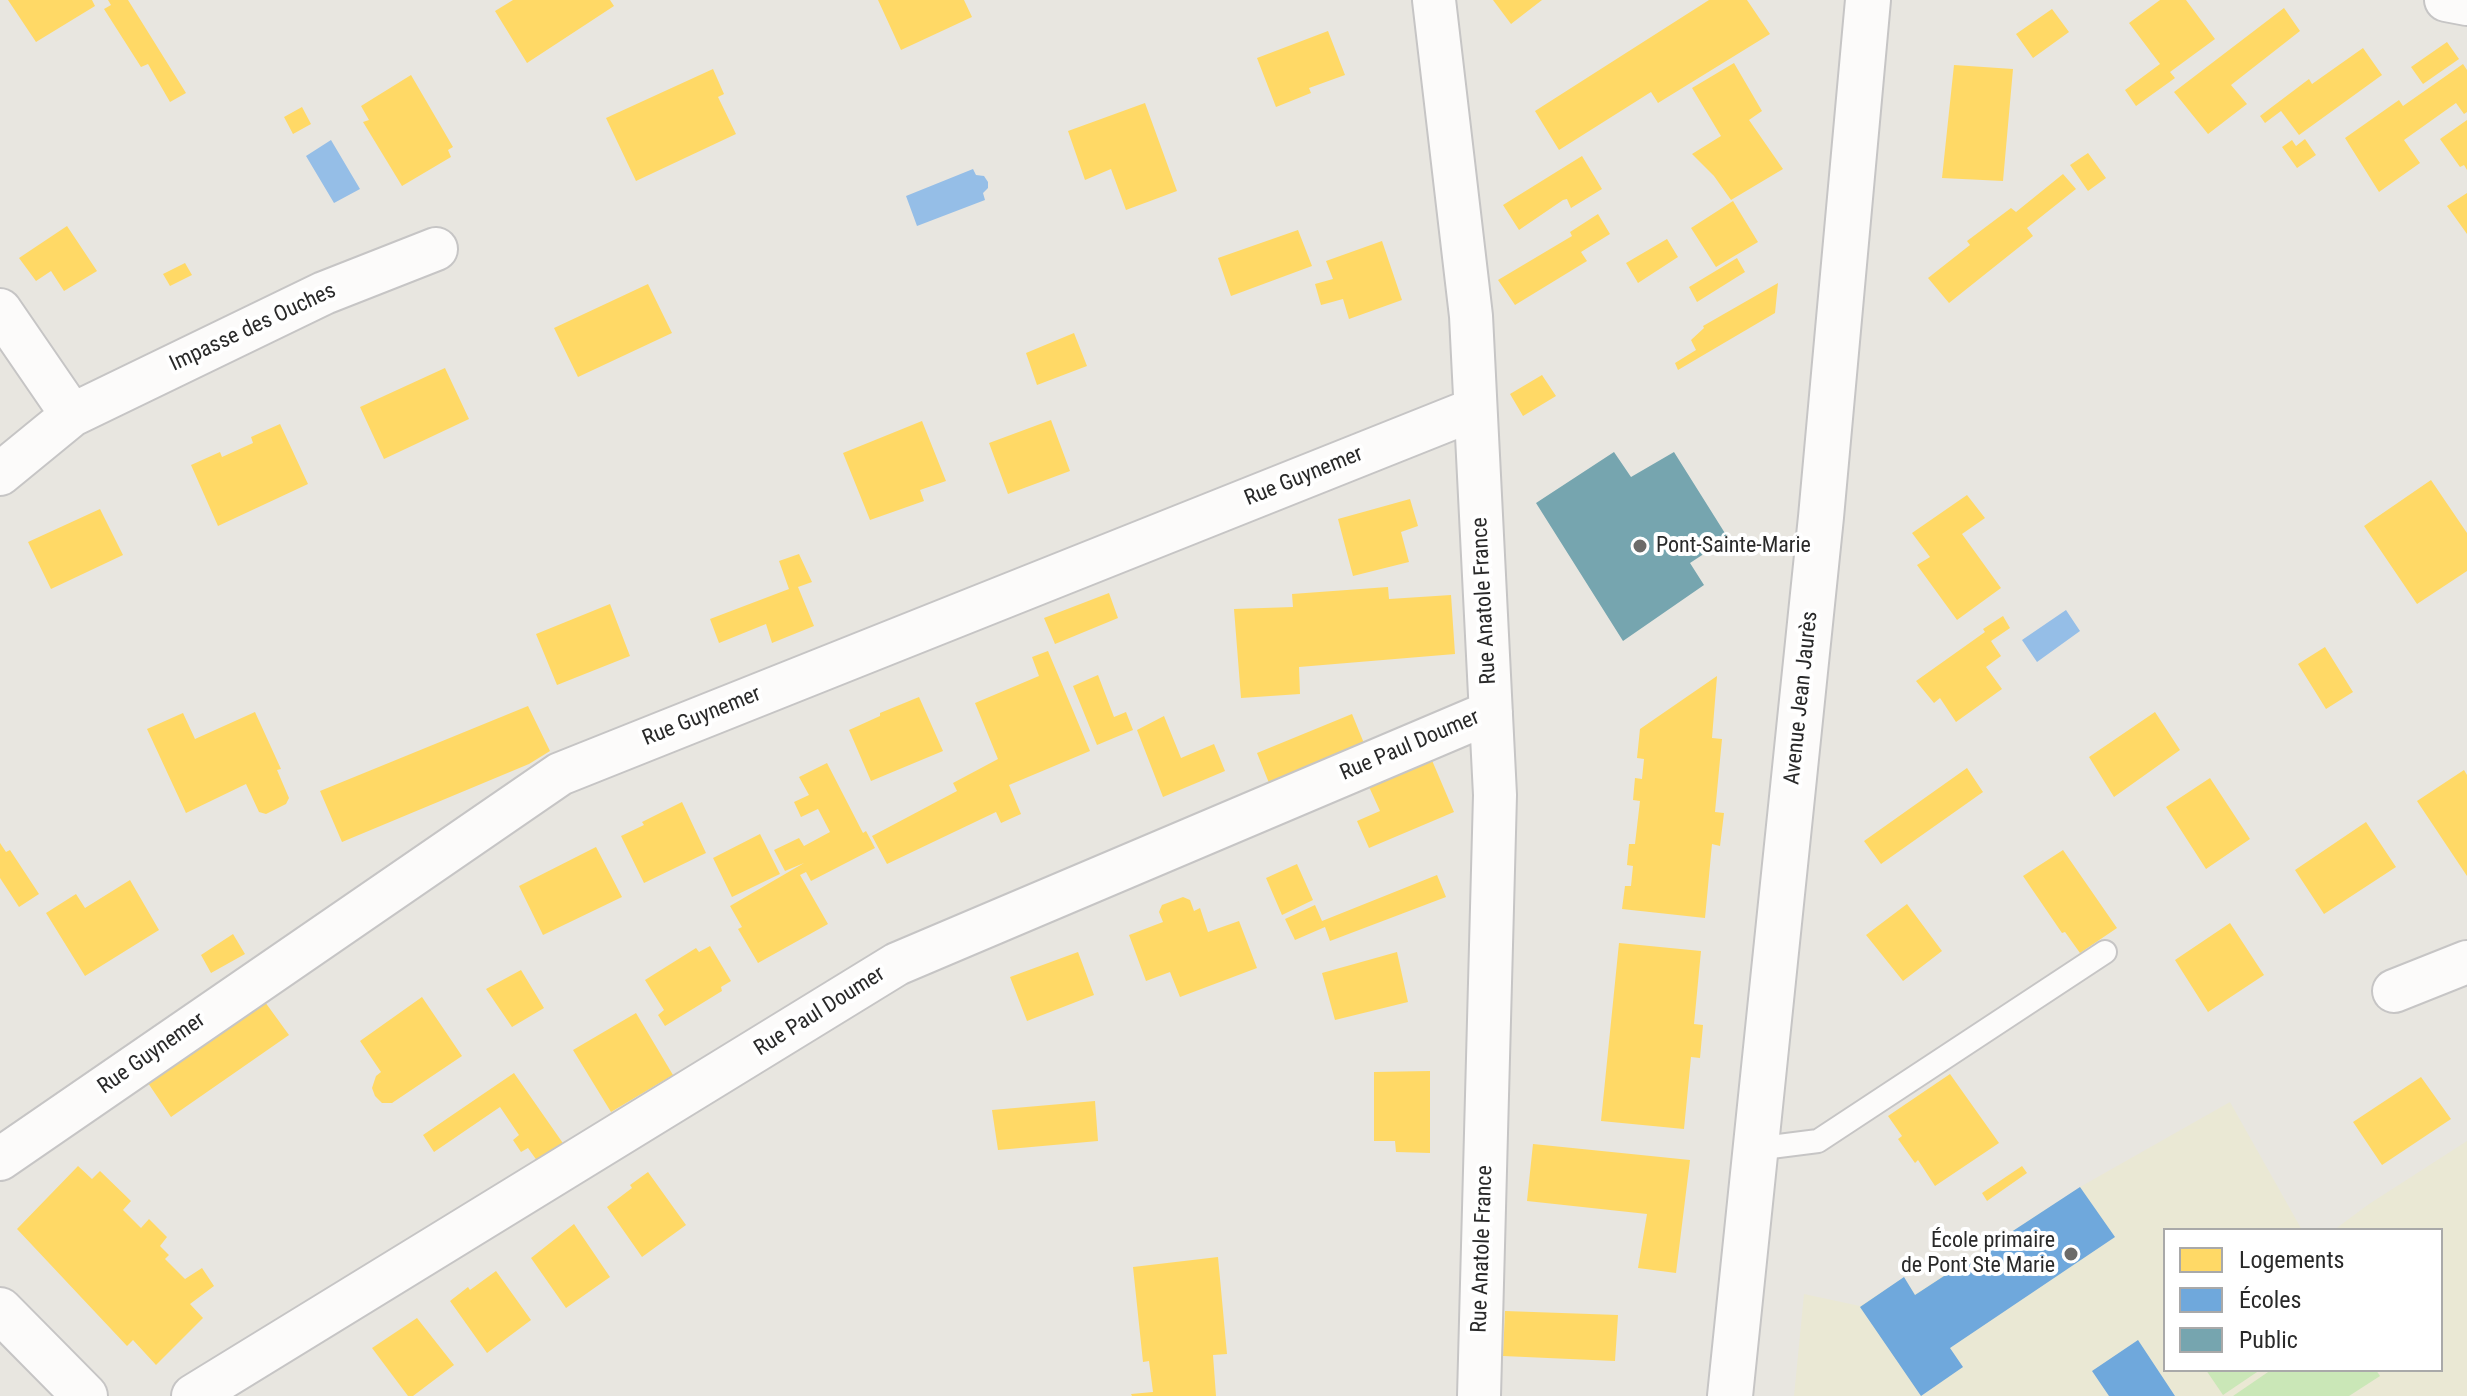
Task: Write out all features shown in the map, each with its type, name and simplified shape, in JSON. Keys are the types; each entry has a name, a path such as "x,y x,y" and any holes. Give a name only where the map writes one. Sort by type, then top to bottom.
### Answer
{"main road":[{"name":"Avenue Jean Jaurès","path":"1730,1396 1821,517 1868,0"},
{"path":"0,1310 85,1396"}],"street":[{"name":"Rue Anatole France","path":"1434,0 1471,316 1495,795 1479,1396"},
{"path":"2446,0 2467,4"},
{"name":"Impasse des Ouches","path":"0,474 72,415 324,293 436,249"},
{"path":"0,310 72,415"},
{"name":"Rue Guynemer","path":"0,1159 560,774 1475,409"},
{"name":"Rue Paul Doumer","path":"193,1396 897,964 1491,712"},
{"path":"2394,991 2467,962"}],"lane":[{"path":"1755,1149 1818,1141 2105,952"}],"shaded area":[{"name":"École primaire de Pont Ste Marie","path":"2230,1102 2301,1228 2163,1228 2163,1372 2443,1372 2443,1228 2337,1228 2467,1141 2467,1396 1794,1396 1804,1294 1860,1306 1904,1277 1915,1294 2080,1187"}],"green space":[{"path":"2207,1372 2257,1372 2223,1395"},
{"path":"2268,1372 2377,1372 2380,1376 2349,1396 2233,1396"}],"water":[{"path":"331,140 360,189 334,203 306,156"},
{"path":"973,169 976,175 984,176 988,182 988,188 983,193 985,200 917,226 906,196"},
{"path":"2066,610 2080,631 2037,662 2022,640"}],"building: Logements":[{"path":"8,0 92,0 95,6 36,42"},
{"path":"108,0 128,0 186,93 170,102 148,64 141,67 104,9 111,5"},
{"path":"513,0 610,0 614,6 527,63 495,11"},
{"path":"878,0 964,0 972,17 901,50"},
{"path":"1493,0 1542,0 1511,24"},
{"path":"1709,0 1747,0 1770,34 1658,103 1651,92 1559,150 1535,111"},
{"path":"2160,0 2186,0 2215,39 2170,72 2175,78 2136,106 2125,90 2160,64 2129,23"},
{"path":"2284,8 2300,31 2231,85 2247,104 2208,134 2174,92"},
{"path":"2052,9 2069,32 2033,58 2016,34"},
{"path":"1328,31 1345,75 1309,88 1311,93 1276,107 1257,58"},
{"path":"2447,42 2459,59 2423,84 2411,67"},
{"path":"2363,48 2382,75 2299,135 2281,111 2265,123 2260,116 2309,79 2312,84"},
{"path":"1734,63 1762,111 1749,120 1783,169 1731,200 1714,176 1692,154 1721,136 1692,88"},
{"path":"2463,64 2467,70 2467,112 2464,114 2456,103 2404,140 2420,163 2379,192 2345,138 2399,100 2403,106"},
{"path":"1954,65 2013,69 2003,181 1942,178"},
{"path":"713,69 724,94 718,97 736,134 636,181 606,118"},
{"path":"411,75 453,147 448,150 451,157 402,186 363,122 369,120 361,106"},
{"path":"1145,103 1177,191 1126,210 1111,169 1085,180 1068,131"},
{"path":"302,107 311,124 293,134 284,117"},
{"path":"2467,120 2467,170 2464,165 2460,167 2440,139"},
{"path":"2305,139 2316,155 2297,168 2282,147 2292,140 2296,146"},
{"path":"2088,153 2106,178 2088,191 2070,165"},
{"path":"1582,156 1602,189 1571,208 1567,199 1563,200 1519,230 1503,205"},
{"path":"2063,174 2076,189 2027,228 2033,236 1949,303 1928,278 1970,245 1967,241 2011,208 2016,212"},
{"path":"2467,193 2467,234 2447,206"},
{"path":"1733,201 1758,242 1716,267 1691,228"},
{"path":"1598,214 1610,234 1581,252 1587,261 1515,305 1498,280 1572,236 1570,232"},
{"path":"67,226 97,271 64,291 51,271 36,281 19,258"},
{"path":"1298,230 1312,266 1231,296 1218,258"},
{"path":"1667,239 1678,257 1638,283 1626,263"},
{"path":"1382,241 1402,300 1349,319 1343,299 1321,305 1315,284 1333,279 1326,261"},
{"path":"1737,258 1745,272 1697,302 1689,287"},
{"path":"185,263 192,275 170,286 163,274"},
{"path":"1778,283 1775,313 1678,370 1675,363 1696,350 1691,340 1703,326"},
{"path":"648,284 672,333 578,377 554,328"},
{"path":"1074,333 1087,366 1037,385 1026,353"},
{"path":"445,368 469,419 384,459 360,407"},
{"path":"1542,375 1556,396 1523,416 1510,394"},
{"path":"1051,420 1070,471 1008,494 989,443"},
{"path":"922,421 946,481 920,490 924,501 870,520 843,453"},
{"path":"280,424 308,484 218,526 191,465 220,452 222,457 253,443 251,437"},
{"path":"2431,480 2467,533 2467,571 2417,604 2364,526"},
{"path":"1967,495 1985,518 1962,534 2001,588 1957,620 1917,565 1930,557 1912,533"},
{"path":"1410,499 1418,526 1401,532 1409,562 1353,576 1338,519"},
{"path":"100,509 123,555 51,589 28,542"},
{"path":"799,554 812,582 798,587 814,626 772,643 766,624 719,643 710,619 789,589 779,561"},
{"path":"1388,587 1389,599 1451,595 1455,654 1299,667 1300,694 1241,698 1234,609 1293,607 1292,594"},
{"path":"1109,593 1118,618 1055,644 1044,618"},
{"path":"610,604 630,656 557,685 536,634"},
{"path":"2003,616 2010,628 1991,641 2001,656 1986,667 2002,689 1956,722 1940,698 1934,703 1916,681"},
{"path":"2325,647 2353,692 2326,709 2298,664"},
{"path":"1048,651 1090,751 1009,785 1021,814 1001,823 996,812 887,864 872,836 957,791 953,783 998,759 975,703 1039,676 1032,657"},
{"path":"1098,675 1114,717 1126,712 1133,730 1097,745 1073,686"},
{"path":"1717,676 1712,738 1722,739 1715,812 1724,813 1720,846 1712,844 1705,918 1622,909 1625,886 1631,886 1633,866 1627,865 1629,844 1635,844 1640,801 1633,800 1635,778 1642,779 1644,759 1637,758 1640,729"},
{"path":"919,697 943,751 871,781 849,730"},
{"path":"528,706 550,751 529,764 342,842 320,791"},
{"path":"255,712 281,769 277,770 289,798 286,804 266,814 259,812 246,784 186,813 147,729 183,713 195,739"},
{"path":"2155,712 2180,750 2114,797 2089,757"},
{"path":"1352,714 1368,753 1273,793 1257,753"},
{"path":"1164,716 1181,758 1214,744 1225,771 1163,797 1137,730"},
{"path":"1428,751 1454,812 1369,848 1357,821 1380,811 1365,778"},
{"path":"827,763 863,833 866,831 875,848 811,881 806,872 800,875 828,924 758,963 738,929 742,927 730,906 804,863 785,871 774,850 799,838 804,846 830,832 818,809 801,817 794,802 809,795 799,777"},
{"path":"1967,768 1983,792 1881,864 1864,841"},
{"path":"2464,770 2467,775 2467,876 2417,801"},
{"path":"2210,778 2250,839 2206,869 2166,807"},
{"path":"682,802 706,853 644,883 621,836"},
{"path":"2366,822 2396,867 2324,914 2295,870"},
{"path":"760,834 780,874 732,897 713,858"},
{"path":"0,843 6,852 10,850 39,894 19,907 0,878"},
{"path":"596,847 622,897 543,935 519,886"},
{"path":"2063,850 2117,928 2080,953 2065,932 2062,933 2023,876"},
{"path":"1297,864 1313,900 1282,915 1266,878"},
{"path":"1437,875 1446,897 1330,941 1325,927 1295,940 1285,919 1315,905 1322,921"},
{"path":"130,880 159,930 85,976 46,913 76,894 85,908"},
{"path":"1183,897 1190,900 1194,911 1200,908 1208,932 1239,921 1257,968 1180,997 1170,972 1146,981 1129,935 1163,922 1159,912 1162,905"},
{"path":"1907,904 1942,951 1903,981 1866,935"},
{"path":"2230,923 2264,975 2208,1012 2175,960"},
{"path":"233,934 245,954 211,973 201,955"},
{"path":"1619,943 1701,951 1694,1024 1703,1025 1700,1058 1691,1057 1684,1129 1601,1121"},
{"path":"710,946 731,981 721,987 722,991 665,1026 658,1015 664,1010 645,980 696,948 699,952"},
{"path":"1078,952 1094,995 1027,1021 1010,977"},
{"path":"1397,952 1408,1002 1335,1020 1322,973"},
{"path":"521,970 544,1008 512,1027 486,989"},
{"path":"422,997 462,1056 392,1103 382,1103 372,1088 381,1072 360,1041"},
{"path":"265,1002 289,1035 171,1117 148,1083"},
{"path":"636,1013 673,1075 611,1112 573,1050"},
{"path":"1430,1071 1430,1153 1396,1152 1395,1141 1374,1141 1374,1072"},
{"path":"514,1073 567,1149 540,1165 528,1148 521,1152 513,1140 519,1135 500,1107 434,1152 423,1135"},
{"path":"1950,1074 1999,1143 1935,1186 1918,1160 1915,1163 1898,1139 1902,1136 1888,1116"},
{"path":"2421,1077 2451,1119 2382,1165 2353,1122"},
{"path":"1095,1101 1098,1141 998,1150 992,1110"},
{"path":"1533,1144 1690,1160 1676,1273 1638,1268 1647,1214 1527,1201"},
{"path":"78,1166 92,1179 100,1171 131,1201 123,1210 141,1228 149,1219 167,1237 160,1246 169,1255 165,1259 185,1279 202,1268 214,1286 190,1304 203,1318 156,1365 133,1340 127,1346 17,1229"},
{"path":"2022,1166 2027,1173 1987,1201 1982,1193"},
{"path":"648,1172 686,1225 642,1257 607,1207"},
{"path":"574,1224 610,1277 566,1308 531,1258"},
{"path":"1218,1257 1227,1354 1213,1355 1216,1396 1132,1396 1153,1392 1149,1361 1143,1362 1133,1267"},
{"path":"496,1271 531,1320 487,1353 450,1301"},
{"path":"1505,1311 1618,1315 1615,1361 1503,1356"},
{"path":"417,1318 454,1365 413,1396 408,1396 372,1348"}],"building: Écoles":[{"path":"2080,1187 2115,1237 1950,1348 1963,1367 1921,1396 1860,1307 1904,1277 1915,1295"},
{"path":"2138,1340 2175,1396 2109,1396 2092,1371"}],"building: Public":[{"name":"Pont-Sainte-Marie","path":"1614,452 1631,477 1674,452 1728,538 1690,563 1704,585 1623,641 1536,503"}],"place":[{"name":"Pont-Sainte-Marie","path":"1640,546"},
{"name":"École primaire de Pont Ste Marie","path":"2071,1254"}]}
